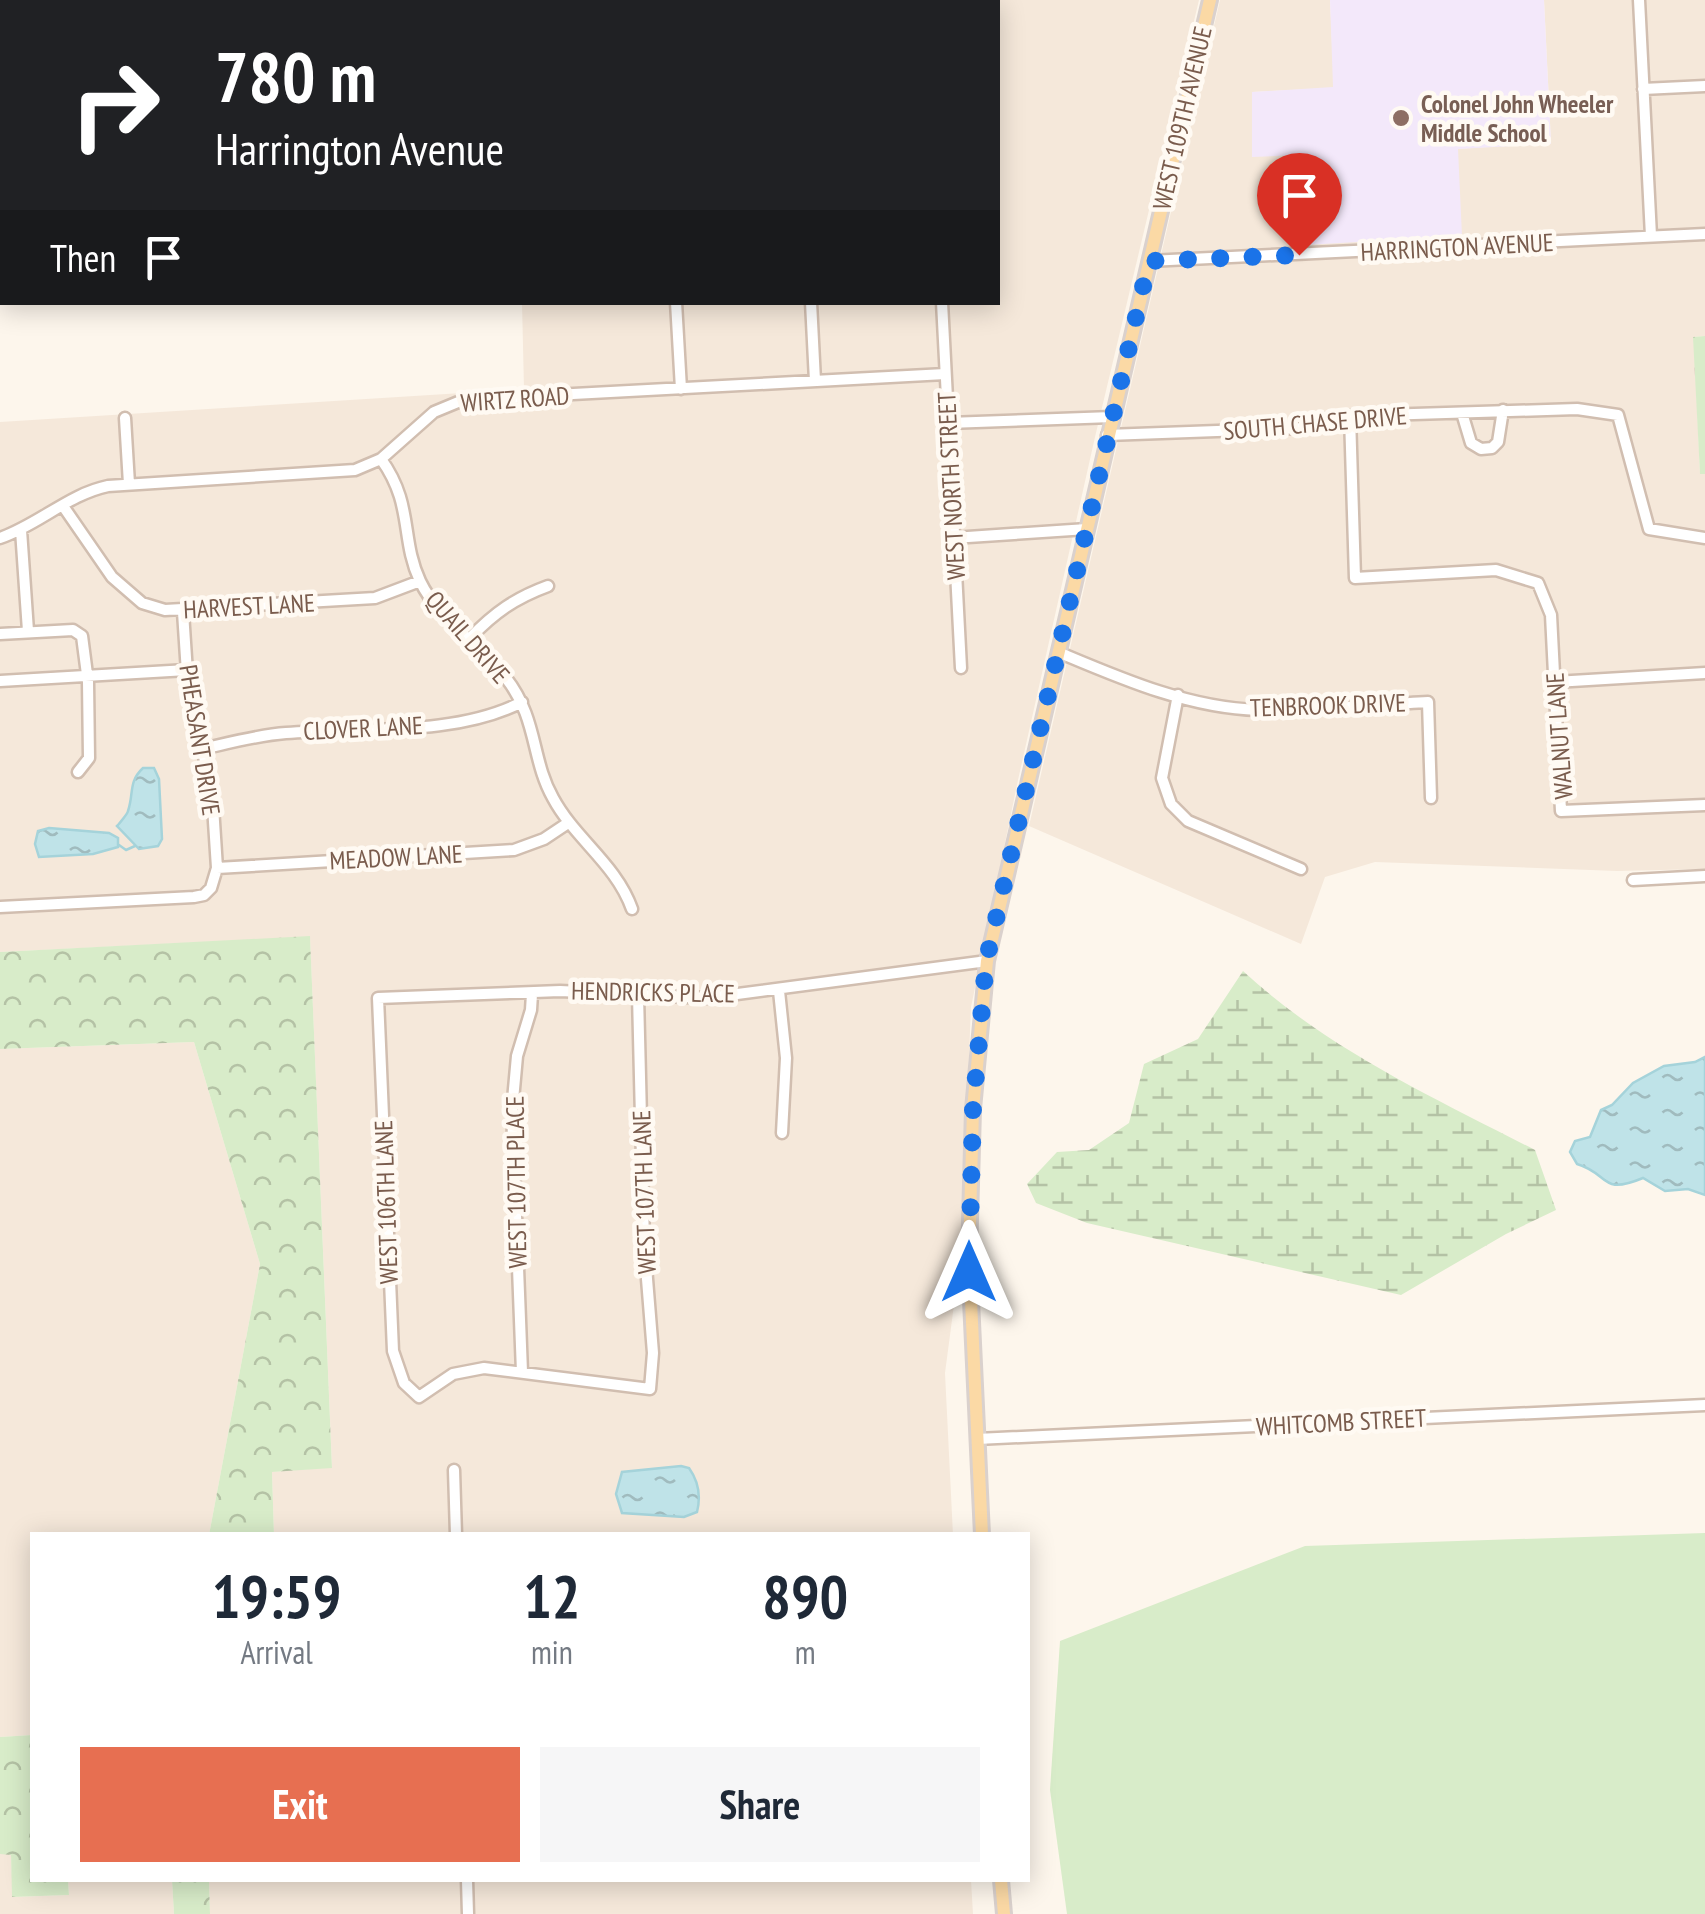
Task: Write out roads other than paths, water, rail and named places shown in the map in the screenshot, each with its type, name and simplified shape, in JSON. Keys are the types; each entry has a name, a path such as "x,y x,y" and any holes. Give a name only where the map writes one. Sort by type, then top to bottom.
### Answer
{"main road":[{"name":"WEST 109TH AVENUE","path":"982,1532 968,1258 969,1183 986,962 1210,0"},
{"path":"1002,1882 1004,1914"}],"street":[{"path":"1640,0 1651,236"},
{"path":"1643,89 1705,86"},
{"name":"HARRINGTON AVENUE","path":"1149,261 1705,234"},
{"path":"676,305 681,389"},
{"path":"811,305 815,382"},
{"name":"WEST NORTH STREET","path":"942,305 961,668"},
{"name":"WIRTZ ROAD","path":"0,538 22,530 92,489 355,470 381,459 448,404 945,374"},
{"name":"SOUTH CHASE DRIVE","path":"1108,436 1300,428 1323,419 1350,416 1577,409 1618,415 1650,529 1705,538"},
{"path":"1462,413 1472,443 1492,448 1498,442 1503,410"},
{"name":"WALNUT LANE","path":"1350,416 1355,578 1496,570 1538,583 1551,615 1562,811 1705,805"},
{"path":"948,424 1112,417"},
{"path":"125,418 129,484"},
{"name":"QUAIL DRIVE","path":"381,459 401,493 420,580 522,702 550,795 568,823 624,885 632,908"},
{"name":"HARVEST LANE","path":"63,506 112,577 142,604 182,612 375,598 420,580"},
{"path":"953,538 1087,529"},
{"path":"22,530 28,632"},
{"path":"470,638 497,610 548,586"},
{"name":"PHEASANT DRIVE","path":"182,612 187,670 212,791 217,868"},
{"path":"0,634 79,632 84,644 90,758 78,772"},
{"name":"TENBROOK DRIVE","path":"1058,652 1134,684 1212,704 1256,710 1428,702 1431,798"},
{"path":"0,680 187,670"},
{"path":"1555,682 1705,674"},
{"path":"1178,695 1162,778 1171,804 1188,821 1300,869"},
{"name":"CLOVER LANE","path":"202,748 281,733 467,722 522,702"},
{"name":"MEADOW LANE","path":"217,868 514,850 544,839 568,823"},
{"path":"0,907 194,897 211,888 217,868"},
{"path":"1633,880 1705,876"},
{"name":"HENDRICKS PLACE","path":"378,998 560,991 707,998 986,962"},
{"path":"779,990 786,1058 782,1133"},
{"name":"WEST 107TH PLACE","path":"522,1372 512,1111 517,1056 532,994"},
{"name":"WEST 107TH LANE","path":"522,1372 650,1389 653,1352 644,1242 638,995"},
{"name":"WEST 106TH LANE","path":"378,998 393,1351 404,1383 419,1397 454,1374 484,1368 522,1372"},
{"name":"WHITCOMB STREET","path":"977,1439 1705,1406"},
{"path":"454,1470 456,1532"},
{"path":"467,1882 468,1914"}],"water":[{"path":"143,768 154,768 159,779 162,839 158,846 139,849 117,826 128,812 133,783"},
{"path":"49,828 109,833 118,838 118,847 93,854 39,857 35,844 38,831"},
{"path":"1705,1057 1705,1195 1688,1189 1665,1191 1643,1178 1612,1184 1577,1164 1570,1152 1575,1141 1590,1137 1601,1110 1612,1105 1633,1083 1664,1066"},
{"path":"689,1468 697,1484 697,1512 684,1517 622,1513 616,1494 622,1472"}],"waterway":[{"path":"119,845 126,850 135,846"}],"place":[{"name":"Colonel John Wheeler Middle School","path":"1401,118"}]}
